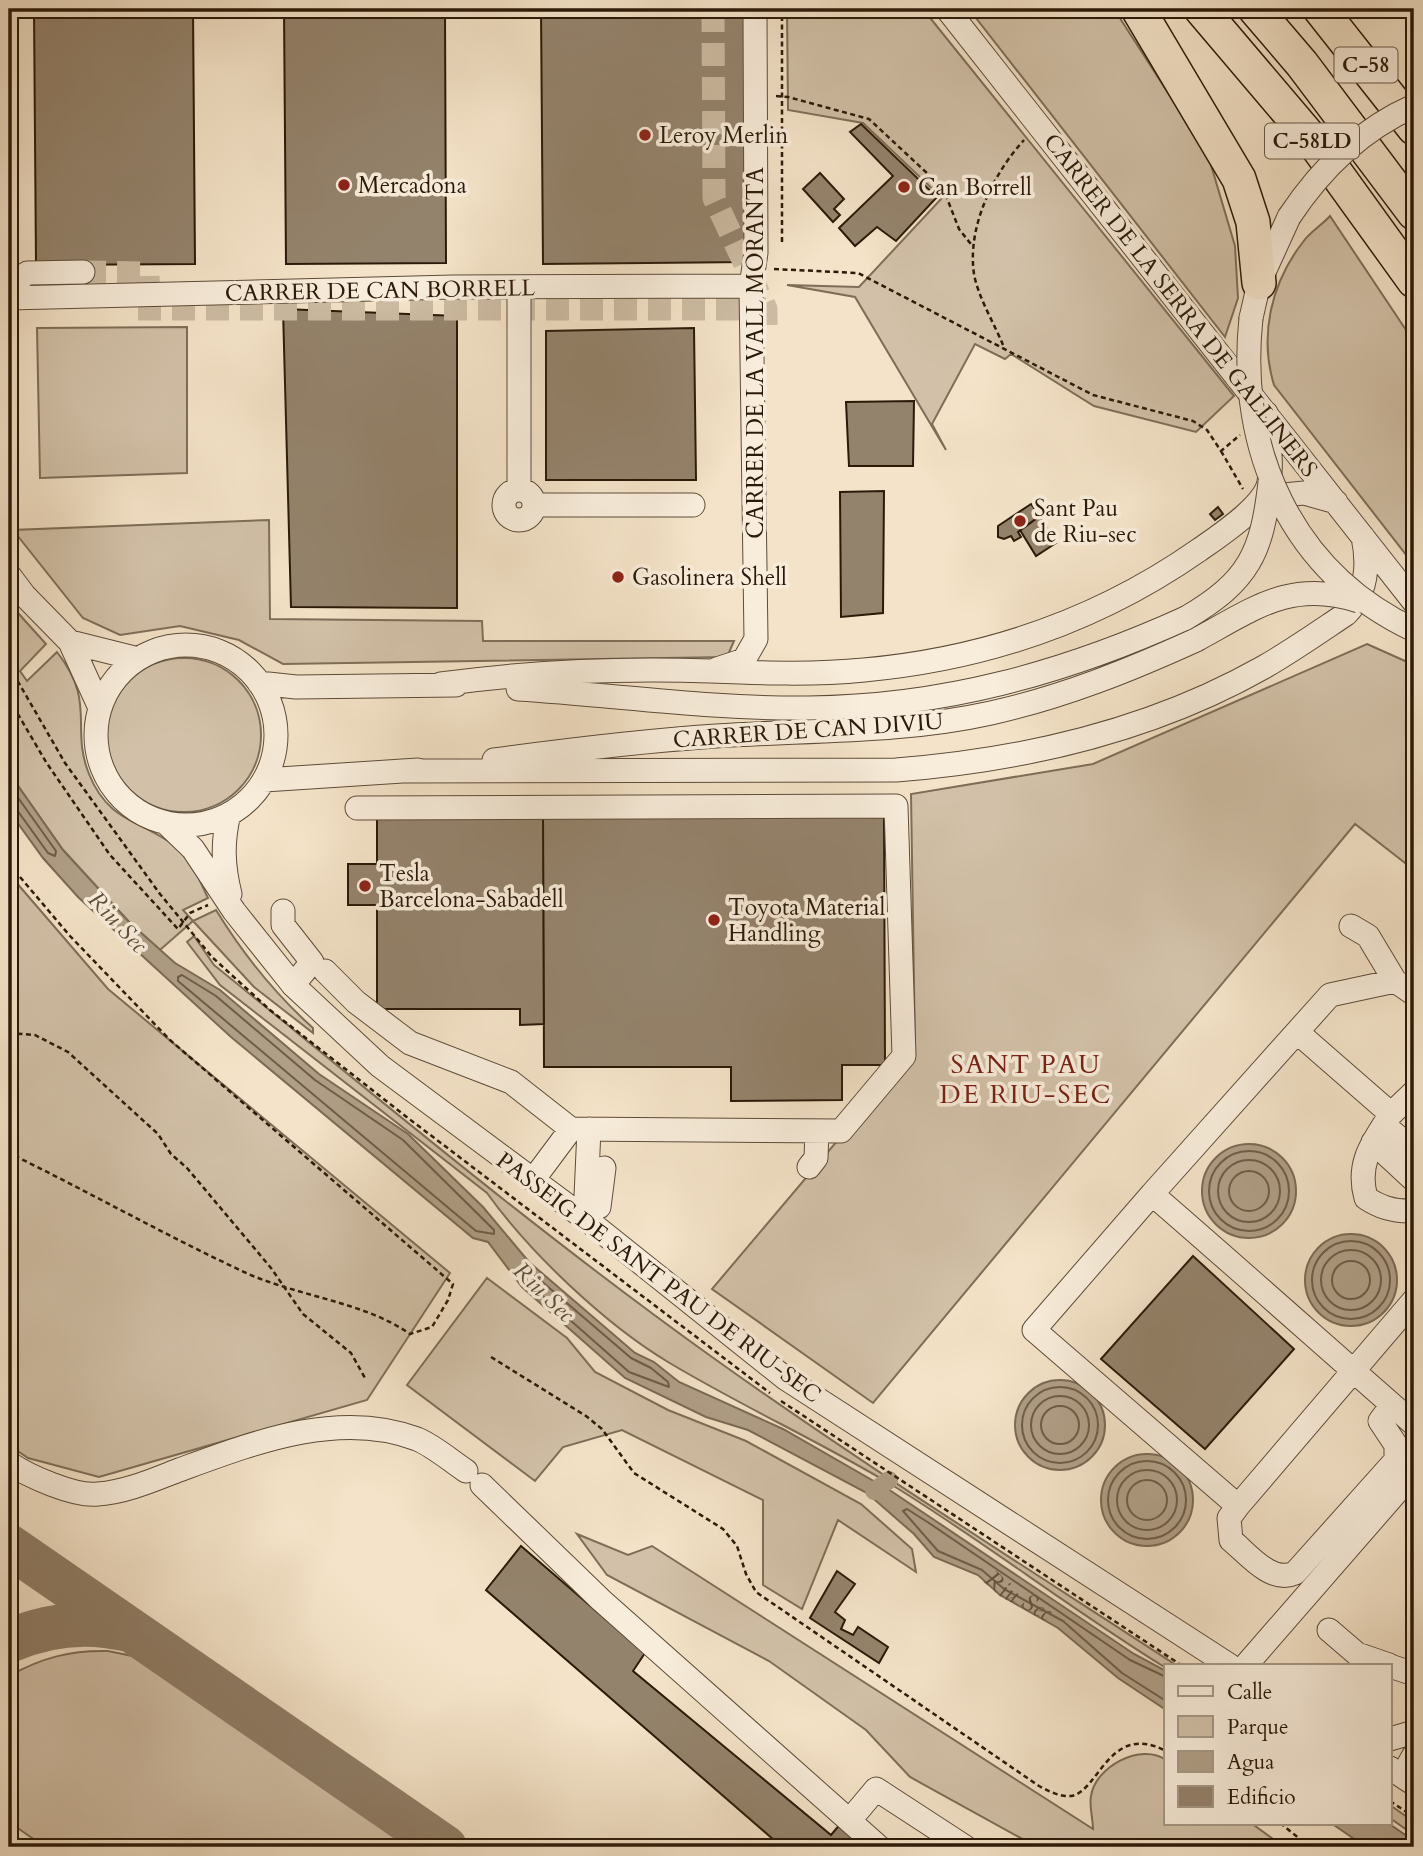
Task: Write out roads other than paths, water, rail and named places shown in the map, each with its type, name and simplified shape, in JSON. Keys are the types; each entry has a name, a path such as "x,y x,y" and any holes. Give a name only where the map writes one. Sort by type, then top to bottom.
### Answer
{"highway":[{"path":"1138,9 1239,179 1253,222 1259,283"},
{"name":"C-58LD","path":"1201,9 1313,141 1365,208 1414,281"},
{"name":"C-58","path":"1255,9 1302,64 1414,213"},
{"name":"C-58","path":"1320,9 1413,120"}],"street":[{"name":"CARRER DE LA VALL MORANTA","path":"711,671 744,660 756,639 752,277 755,9"},
{"name":"CARRER DE LA SERRA DE GALLINERS","path":"947,9 1414,602"},
{"path":"1413,120 1357,141 1325,170 1289,216 1259,283 1247,354 1248,392 1267,489 1318,558 1370,605 1414,630"},
{"path":"9,288 27,273 83,272"},
{"name":"CARRER DE CAN BORRELL","path":"9,298 519,287 752,277"},
{"path":"519,287 527,498 693,505"},
{"path":"46,296 74,309 138,309"},
{"path":"755,537 766,508 766,324"},
{"name":"CARRER DE CAN DIVIU","path":"441,684 721,706 808,708 941,698 1007,684 1070,666 1186,618 1216,599 1244,572 1265,527 1269,482 1266,413"},
{"path":"1267,489 1304,493 1336,502"},
{"name":"CARRER DE CAN DIVIU","path":"259,683 296,687 441,684 571,674 711,671 745,674 863,670 964,655 1008,643 1091,612 1153,580 1214,540 1267,489"},
{"name":"CARRER DE CAN DIVIU","path":"403,772 896,770 992,760 1060,747 1172,711 1220,690 1266,666 1346,614 1356,604 1364,584 1368,559 1363,537"},
{"path":"9,575 24,595 70,642 100,708"},
{"name":"CARRER DE CAN DIVIU","path":"264,780 403,772 715,736 891,728 941,722 992,713 1132,669 1286,594 1323,592 1370,605"},
{"name":"CARRER DE CAN DIVIU","path":"1346,614 1362,610 1385,610 1414,617"},
{"path":"70,642 138,659"},
{"path":"202,647 238,662 259,683 268,699 275,726 274,754 264,780 253,796 229,814 199,825 166,823 131,807 106,777 96,739 100,708 115,680 138,659 164,648 202,647"},
{"path":"694,772 694,807"},
{"path":"325,971 356,1002 410,1043 511,1083 580,1129 841,1131 904,1056 896,806 357,808"},
{"name":"PASSEIG DE SANT PAU DE RIU-SEC","path":"229,814 223,837 224,870 234,911"},
{"name":"PASSEIG DE SANT PAU DE RIU-SEC","path":"166,823 193,849 234,911 293,985 380,1066 533,1180 596,1213 785,1378 1227,1664"},
{"path":"283,911 283,925 312,962 293,985"},
{"path":"1351,926 1368,936 1395,981 1414,994"},
{"path":"1238,1506 1034,1330 1330,995 1395,981"},
{"path":"1297,1032 1383,1127 1414,1150"},
{"path":"1412,1213 1395,1211 1366,1198 1362,1166 1383,1127 1414,1092"},
{"path":"1383,1127 1414,1180"},
{"path":"533,1180 580,1129"},
{"path":"580,1129 596,1213"},
{"path":"808,1167 816,1158 817,1131"},
{"path":"596,1213 604,1168"},
{"path":"1152,1194 1414,1424"},
{"path":"1392,1405 1380,1421 1396,1445 1396,1460 1295,1573 1286,1577 1274,1576 1231,1540 1229,1518 1238,1506 1414,1300"},
{"path":"9,1463 26,1475 95,1495 130,1488 228,1452 316,1429 362,1428 417,1439 474,1478 601,1600 879,1847"},
{"path":"1247,1664 1414,1472"},
{"path":"1329,1630 1357,1654 1386,1664"},
{"path":"1392,1666 1414,1674"},
{"path":"1392,1738 1414,1732"},
{"path":"1402,1776 1414,1755"},
{"path":"849,1821 876,1789 965,1847"}],"water":[{"name":"Riu Sec","path":"9,773 63,850 130,923 175,963 220,990 319,1074 408,1134 483,1207 529,1262 635,1353 654,1362 679,1382 783,1429 891,1491 1134,1654 1164,1670 1164,1709 1118,1678 1058,1628 1000,1595 978,1575 934,1557 914,1534 867,1493 748,1430 706,1417 625,1378 522,1287 488,1242 473,1238 231,1037 78,897 43,858 9,811"},
{"path":"1249,1144 1267,1148 1282,1158 1292,1173 1296,1191 1292,1209 1282,1224 1267,1234 1249,1238 1231,1234 1216,1224 1206,1209 1202,1191 1206,1173 1216,1158 1231,1148"},
{"path":"1351,1234 1369,1238 1383,1248 1393,1262 1397,1280 1393,1298 1383,1312 1369,1322 1351,1326 1333,1322 1319,1312 1309,1298 1305,1280 1309,1262 1319,1248 1333,1238"},
{"path":"1060,1380 1077,1383 1092,1393 1102,1408 1105,1425 1102,1442 1092,1457 1077,1467 1060,1470 1043,1467 1028,1457 1018,1442 1015,1425 1018,1408 1028,1393 1043,1383"},
{"path":"1147,1454 1165,1457 1180,1467 1190,1482 1193,1500 1190,1518 1180,1533 1165,1543 1147,1546 1129,1543 1114,1533 1104,1518 1101,1500 1104,1482 1114,1467 1129,1457"},
{"path":"1334,1825 1391,1825 1414,1841 1414,1847 1366,1847"}],"waterway":[{"path":"874,1491 889,1480"}],"tunnel":[{"path":"713,9 714,198 766,309 766,325"},
{"path":"83,272 148,273 149,309"},
{"path":"138,309 766,309"}],"place":[{"name":"Leroy Merlin","path":"645,135"},
{"name":"Mercadona","path":"344,185"},
{"name":"Can Borrell","path":"904,187"},
{"name":"Sant Pau de Riu-sec","path":"1020,521"},
{"name":"Gasolinera Shell","path":"618,577"},
{"name":"Tesla Barcelona-Sabadell","path":"365,886"},
{"name":"Toyota Material Handling","path":"714,920"}],"district":[{"name":"SANT PAU DE RIU-SEC","path":"1026,1079"}]}
